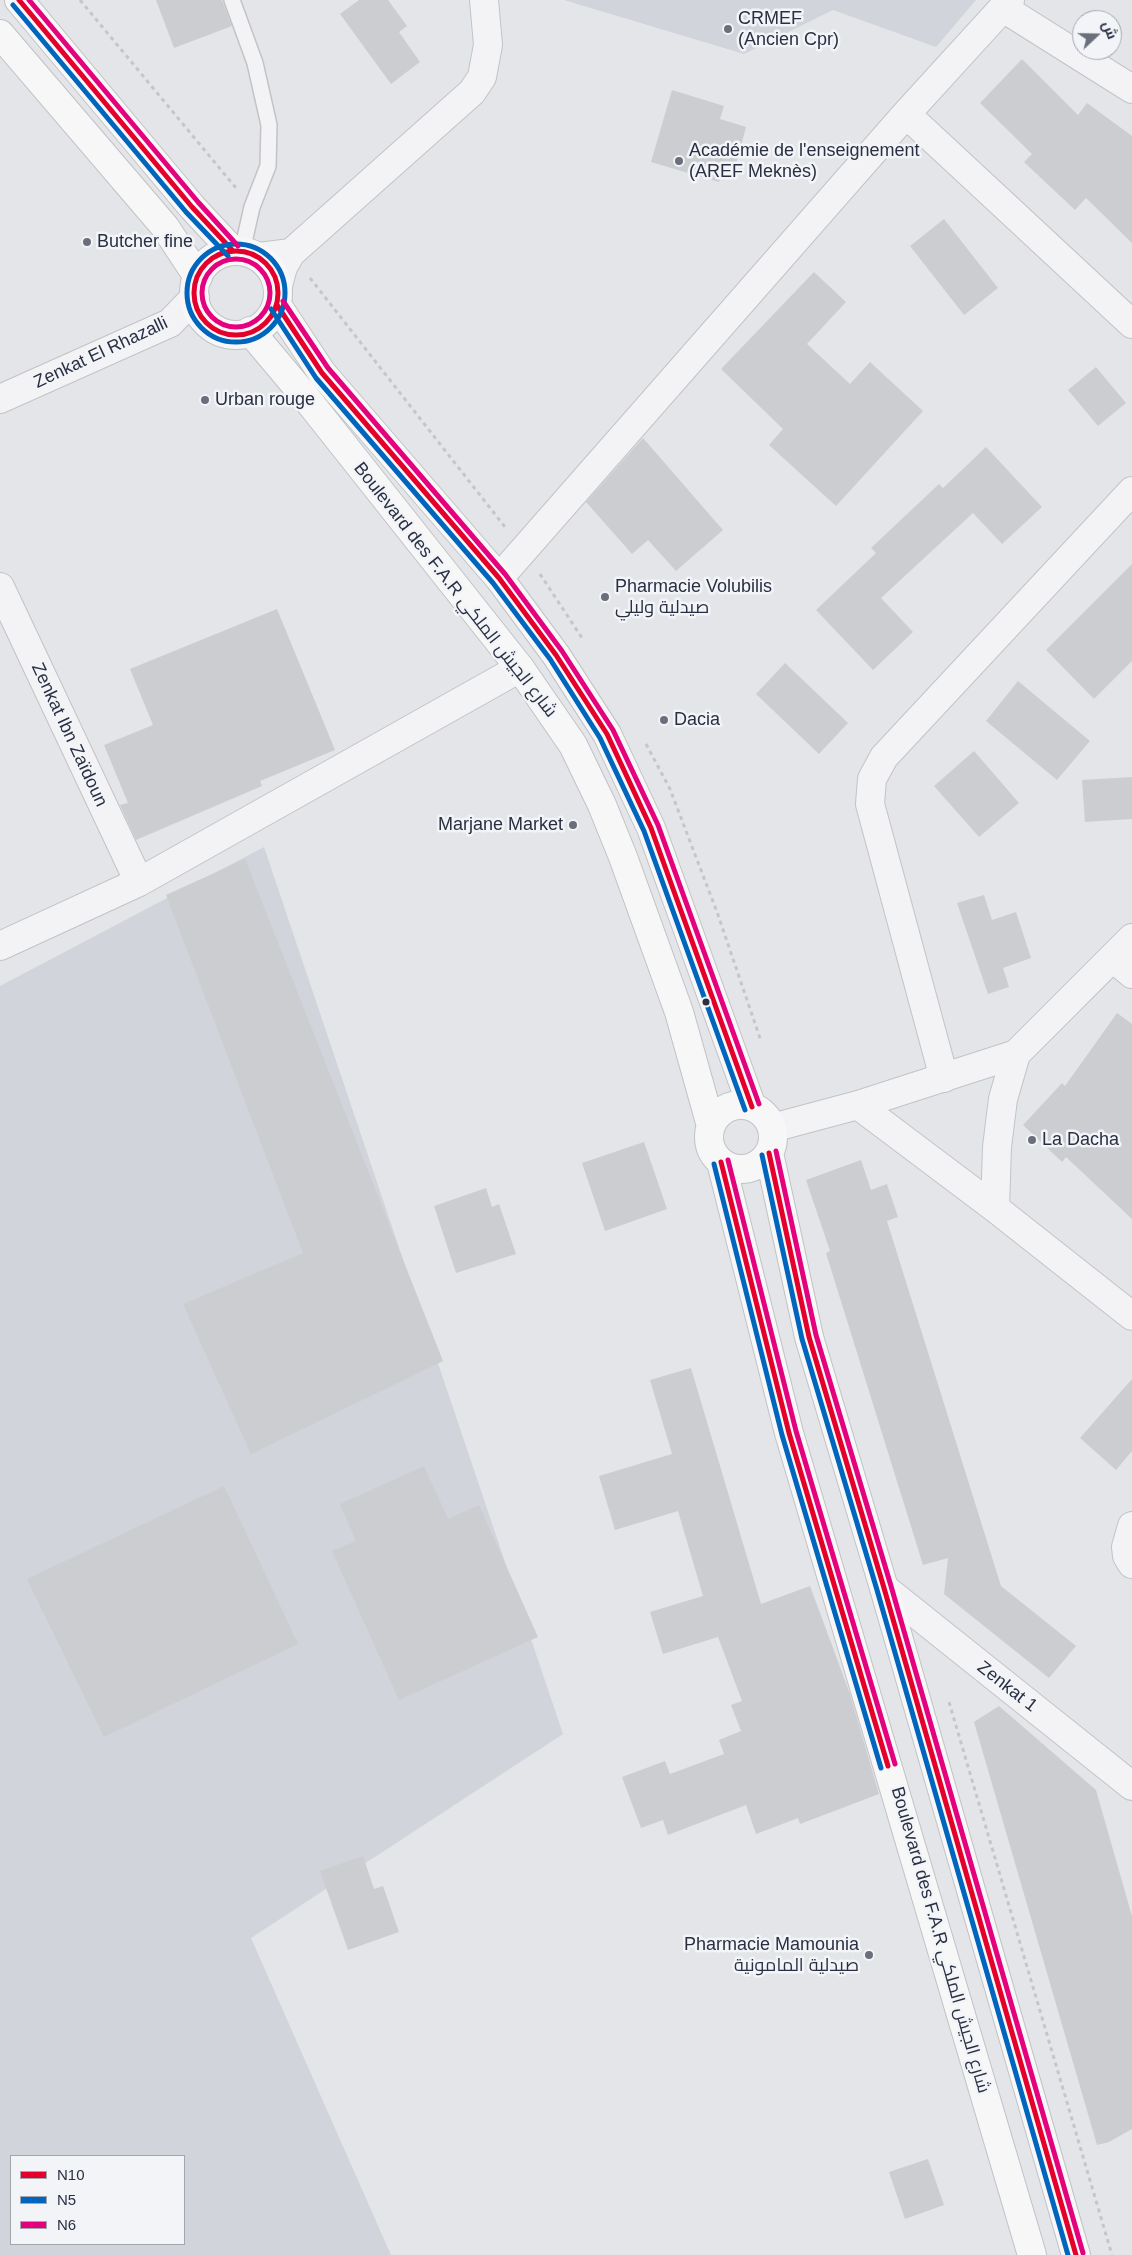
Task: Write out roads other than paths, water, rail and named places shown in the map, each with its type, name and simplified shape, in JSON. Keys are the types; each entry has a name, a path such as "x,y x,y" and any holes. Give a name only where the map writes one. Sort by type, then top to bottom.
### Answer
{"main road":[{"name":"Boulevard des F.A.R شارع الجيش الملكي","path":"19,0 192,207 245,253 269,266 277,296 322,373 500,578 556,655 607,734 632,785 651,828 752,1107 761,1111 768,1119 770,1141 809,1338 884,1588 1076,2255"},
{"path":"0,34 165,227 196,287 203,318 211,326 220,332 232,335 250,332 264,325 277,296"},
{"path":"196,287 202,268 210,259 221,253 245,253"},
{"name":"Boulevard des F.A.R شارع الجيش الملكي","path":"250,332 303,394 520,668 573,744 602,805 623,857 679,1012 712,1126 711,1146 721,1162 789,1434 1032,2255"},
{"path":"712,1126 723,1110 732,1106 752,1107"},
{"path":"721,1162 738,1169 756,1166 770,1141"}],"street":[{"path":"277,296 283,267 291,253 472,92 482,77 488,45 484,0"},
{"path":"500,578 906,114 1006,4 1132,89"},
{"path":"906,114 1132,324"},
{"path":"245,253 291,253"},
{"name":"Zenkat El Rhazalli","path":"0,399 170,323 196,287"},
{"path":"944,1078 870,804 872,779 884,757 1132,491"},
{"name":"Zenkat Ibn Zaïdoun","path":"0,587 138,882"},
{"path":"0,946 138,882 520,668"},
{"path":"770,1141 858,1105 1016,1054 1122,966 1132,938"},
{"path":"995,1208 997,1148 1003,1098 1016,1054"},
{"path":"858,1105 995,1208 1132,1316"},
{"path":"1132,1526 1126,1547 1127,1556 1132,1564"},
{"name":"Zenkat 1","path":"884,1588 1132,1786"}],"lane":[{"path":"232,0 255,63 269,125 268,166 252,207 245,253"}],"place":[{"name":"CRMEF (Ancien Cpr)","path":"728,29"},
{"name":"Académie de l'enseignement (AREF Meknès)","path":"679,161"},
{"name":"Butcher fine","path":"87,242"},
{"name":"Urban rouge","path":"205,400"},
{"name":"Pharmacie Volubilis صيدلية وليلي","path":"605,597"},
{"name":"Dacia","path":"664,720"},
{"name":"Marjane Market","path":"573,825"},
{"name":"La Dacha","path":"1032,1140"},
{"name":"Pharmacie Mamounia صيدلية المامونية","path":"869,1955"}]}
